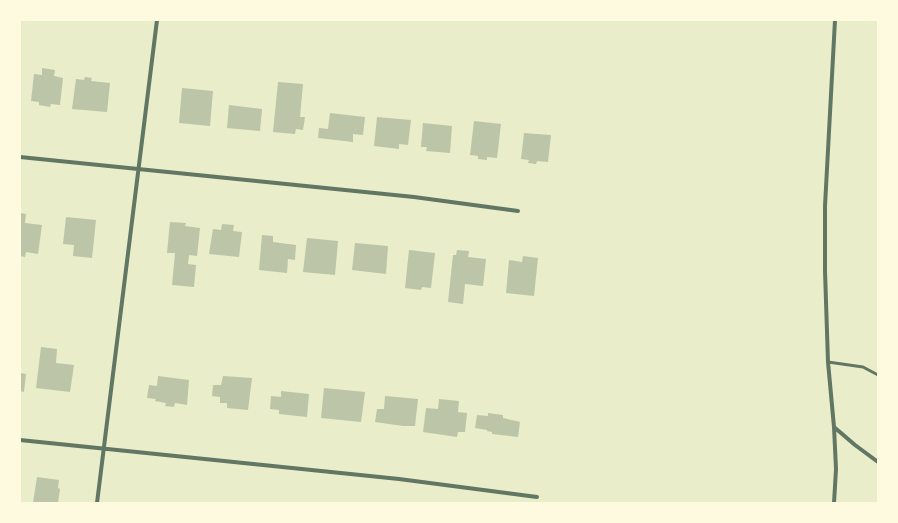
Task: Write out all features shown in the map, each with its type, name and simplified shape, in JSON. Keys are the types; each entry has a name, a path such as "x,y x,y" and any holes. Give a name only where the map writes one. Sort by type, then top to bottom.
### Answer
{"street":[{"path":"97,503 157,20"},
{"path":"834,503 836,469 828,362 825,270 825,206 835,20"},
{"path":"20,157 407,196 518,211"},
{"path":"834,427 878,462"},
{"path":"20,440 399,479 537,497"}],"lane":[{"path":"828,362 863,367 878,375"}],"building":[{"path":"42,68 55,70 54,76 63,78 60,105 51,104 50,107 39,105 39,102 31,101 34,74 42,75"},
{"path":"85,77 92,78 91,81 110,83 107,112 72,109 76,79 84,80"},
{"path":"278,82 303,84 300,117 305,117 303,130 296,129 295,134 273,132"},
{"path":"182,88 213,91 210,126 179,123"},
{"path":"229,105 262,109 260,131 227,128"},
{"path":"330,113 365,117 363,135 353,134 353,142 318,138 319,128 328,129"},
{"path":"377,117 411,120 408,145 399,144 399,149 374,146"},
{"path":"474,121 501,124 497,158 487,157 487,160 478,159 478,156 470,155"},
{"path":"423,123 452,126 450,153 426,151 427,147 421,147"},
{"path":"524,133 551,135 548,162 537,161 536,164 528,163 529,160 521,159"},
{"path":"20,213 26,214 25,223 42,225 38,254 26,252 25,257 20,256"},
{"path":"66,217 96,220 92,258 73,256 74,245 63,244"},
{"path":"170,222 186,223 185,226 200,228 197,256 189,255 188,264 196,265 194,287 172,285 175,253 167,253"},
{"path":"222,224 234,225 233,231 242,232 239,257 209,254 213,229 221,230"},
{"path":"262,235 273,236 273,242 296,245 295,260 288,259 287,273 259,270"},
{"path":"307,238 338,241 335,275 303,272"},
{"path":"355,243 388,246 386,274 352,270"},
{"path":"409,250 435,253 431,288 422,287 421,290 405,288"},
{"path":"457,250 469,251 468,257 486,259 483,286 465,284 463,304 448,302 453,255 456,255"},
{"path":"523,256 538,258 534,296 506,293 509,260 522,262"},
{"path":"41,347 57,349 56,363 74,365 70,392 36,388"},
{"path":"20,373 26,374 24,392 20,391"},
{"path":"158,376 189,380 187,405 175,403 174,407 165,406 166,403 155,401 156,399 147,398 149,385 157,386"},
{"path":"223,376 252,378 248,410 227,408 227,403 220,403 220,397 212,396 213,385 221,385"},
{"path":"324,388 365,392 361,422 321,418"},
{"path":"281,391 309,394 307,417 279,414 279,410 270,409 271,396 281,397"},
{"path":"385,396 418,399 415,426 375,422 377,409 384,409"},
{"path":"439,399 459,401 458,412 467,413 465,432 458,432 457,437 423,432 426,408 438,409"},
{"path":"488,413 503,415 503,418 520,422 518,437 492,434 492,432 487,430 475,428 477,415 488,416"},
{"path":"37,477 59,480 58,488 60,489 58,503 33,503"}]}
